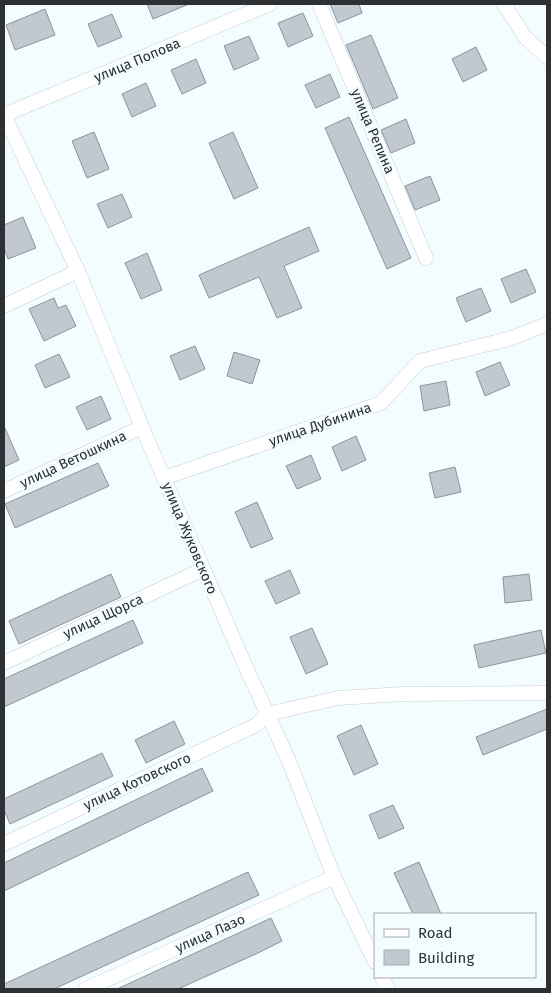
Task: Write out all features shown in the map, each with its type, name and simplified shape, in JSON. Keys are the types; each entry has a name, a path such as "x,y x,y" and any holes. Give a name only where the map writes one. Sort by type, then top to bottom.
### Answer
{"street":[{"name":"улица Попова","path":"4,115 270,4"},
{"name":"улица Репина","path":"319,4 426,258"},
{"path":"504,4 526,37 547,57"},
{"name":"улица Жуковского","path":"4,115 78,271 142,427 288,761 334,877 374,960"},
{"path":"4,306 78,271"},
{"name":"улица Дубинина","path":"164,478 381,403 420,360 512,338 547,324"},
{"name":"улица Ветошкина","path":"4,491 142,427"},
{"name":"улица Щорса","path":"4,663 203,569"},
{"path":"267,714 338,698 403,694 547,693"},
{"name":"улица Котовского","path":"4,844 256,725 267,714"},
{"name":"улица Лазо","path":"86,989 334,877"}],"building":[{"path":"147,4 189,4 153,19"},
{"path":"330,4 359,4 362,13 338,23"},
{"path":"45,9 55,35 15,50 6,25"},
{"path":"303,13 313,36 288,47 278,23"},
{"path":"112,14 122,37 98,47 88,24"},
{"path":"371,35 398,98 373,109 346,45"},
{"path":"249,36 259,59 234,70 224,46"},
{"path":"476,47 487,70 463,82 452,59"},
{"path":"196,59 206,83 182,94 171,70"},
{"path":"330,74 340,97 316,108 305,85"},
{"path":"146,83 156,106 132,117 122,94"},
{"path":"349,117 411,258 387,269 325,128"},
{"path":"406,119 415,143 391,153 381,130"},
{"path":"94,132 109,169 87,178 72,141"},
{"path":"233,132 258,188 234,199 209,143"},
{"path":"430,176 440,200 415,210 405,186"},
{"path":"122,194 132,217 108,228 97,204"},
{"path":"23,217 36,248 8,259 4,248 4,225"},
{"path":"309,227 319,251 284,266 302,308 277,318 259,277 209,298 199,275"},
{"path":"147,253 162,290 141,299 125,263"},
{"path":"526,269 536,292 511,303 501,279"},
{"path":"481,288 491,311 466,322 456,298"},
{"path":"54,298 58,308 66,305 76,326 44,341 29,309"},
{"path":"195,346 205,369 180,380 170,356"},
{"path":"234,352 260,360 252,384 227,376"},
{"path":"59,354 70,377 45,388 35,365"},
{"path":"500,362 510,385 485,396 476,372"},
{"path":"446,381 450,405 424,411 420,386"},
{"path":"101,396 111,419 87,430 76,407"},
{"path":"4,426 19,460 4,467"},
{"path":"356,436 366,460 342,471 332,447"},
{"path":"311,455 321,479 297,489 286,466"},
{"path":"98,463 109,486 15,528 5,504"},
{"path":"455,467 461,492 435,498 429,473"},
{"path":"257,502 273,539 251,548 235,512"},
{"path":"290,570 300,593 276,604 265,581"},
{"path":"111,574 121,597 19,644 9,621"},
{"path":"529,574 532,600 505,603 503,577"},
{"path":"133,620 143,643 4,707 4,679"},
{"path":"312,628 328,664 306,674 290,637"},
{"path":"541,630 546,653 479,668 474,645"},
{"path":"547,709 547,729 483,755 476,737"},
{"path":"174,721 185,744 146,763 135,740"},
{"path":"361,725 378,764 354,775 337,736"},
{"path":"102,753 113,776 10,824 4,810 4,799"},
{"path":"202,768 213,791 4,891 4,863"},
{"path":"393,805 404,828 379,839 369,815"},
{"path":"419,862 441,913 413,913 394,873"},
{"path":"248,872 259,895 54,989 4,989 4,984"},
{"path":"271,918 282,941 258,953 178,989 117,989"}]}
